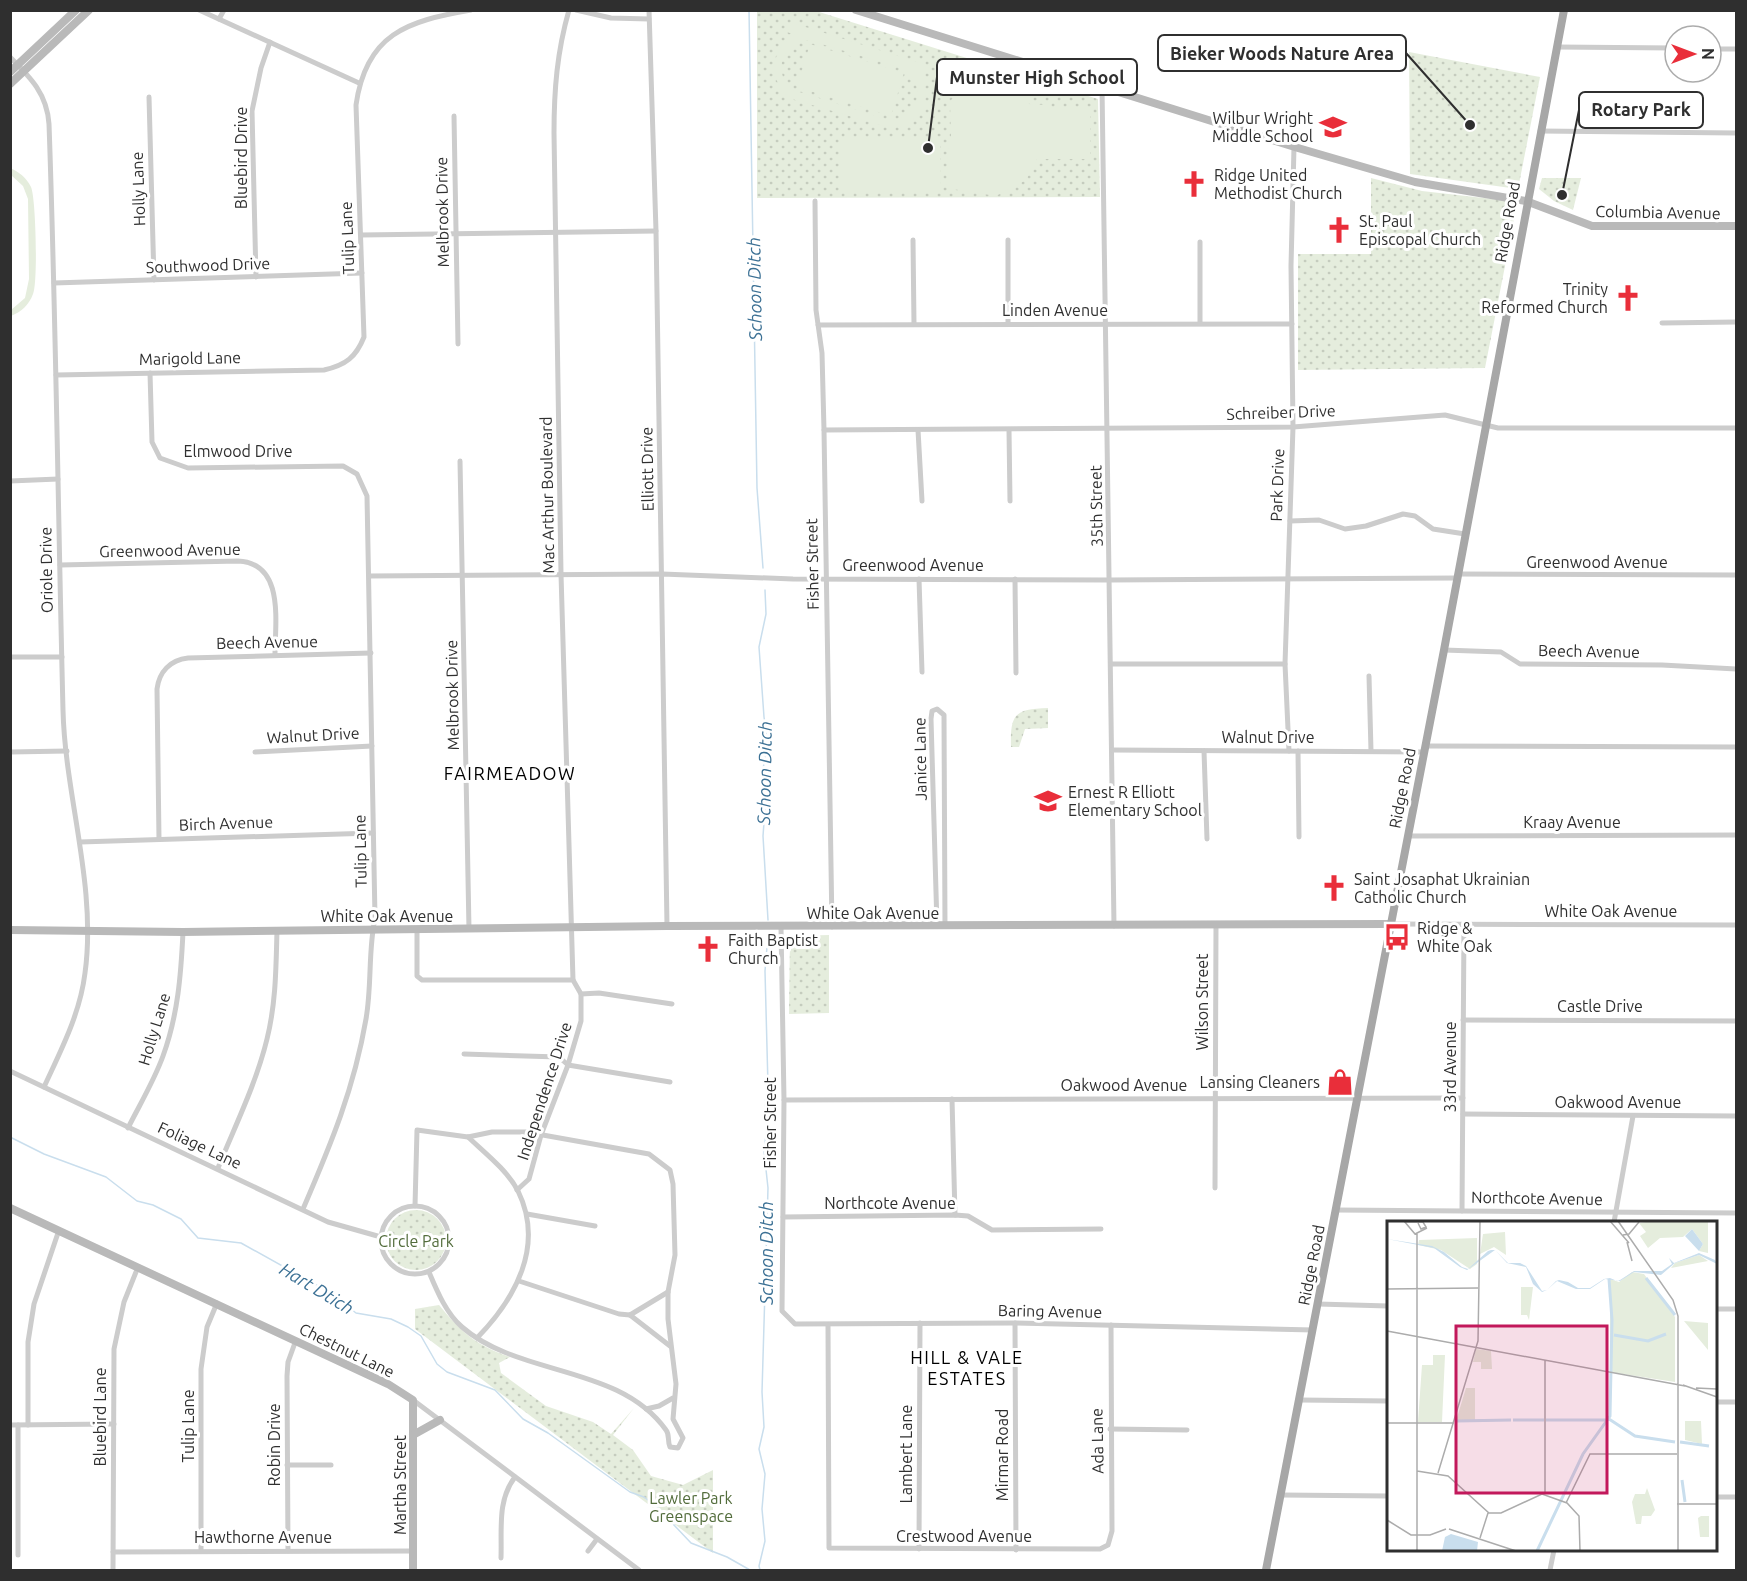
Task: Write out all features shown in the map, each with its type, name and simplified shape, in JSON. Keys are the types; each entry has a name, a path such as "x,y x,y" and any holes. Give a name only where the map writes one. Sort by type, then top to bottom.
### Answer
{"main road":[{"name":"Ridge Road","path":"1266,1570 1359,1097 1563,10"}],"street":[{"path":"10,84 21,68 76,10"},
{"path":"10,72 21,68 89,10"},
{"path":"199,10 359,83 367,63 382,42 436,13 471,10"},
{"path":"219,19 224,10"},
{"name":"Mac Arthur Boulevard","path":"569,10 559,47 554,91 561,574 573,980"},
{"path":"576,10 611,18 649,19"},
{"name":"Elliott Drive","path":"649,10 656,231 667,927"},
{"name":"Columbia Avenue","path":"856,10 1294,147 1415,182 1526,201 1592,226 1737,226"},
{"name":"Bluebird Drive","path":"256,277 252,111 261,68 270,42"},
{"path":"1557,47 1663,48"},
{"name":"Oriole Drive","path":"10,57 41,91 48,107 57,375 63,714 80,842 87,931 86,972 79,1004 66,1040 44,1087"},
{"name":"Tulip Lane","path":"324,370 342,366 358,352 364,337 356,105 359,83"},
{"name":"35th Street","path":"1102,87 1114,926"},
{"name":"Holly Lane","path":"149,97 154,280"},
{"name":"Melbrook Drive","path":"454,116 459,345"},
{"path":"1540,131 1737,134"},
{"name":"Park Drive","path":"1289,751 1285,664 1286,579 1293,427 1294,147"},
{"name":"Fisher Street","path":"815,201 818,325 822,353 824,430 832,927"},
{"path":"361,235 656,231"},
{"path":"913,240 914,324"},
{"path":"1008,240 1008,324"},
{"path":"1200,242 1200,323"},
{"name":"Southwood Drive","path":"54,283 362,273"},
{"path":"1662,323 1737,322"},
{"name":"Linden Avenue","path":"818,325 1292,324"},
{"name":"Marigold Lane","path":"57,375 324,370"},
{"name":"Elmwood Drive","path":"150,373 152,442 160,458 188,468 334,464 350,469 363,481"},
{"name":"Schreiber Drive","path":"824,430 1293,427 1446,415 1485,427 1737,428"},
{"path":"918,430 922,501"},
{"path":"1009,430 1010,501"},
{"name":"Melbrook Drive","path":"460,461 464,575 469,929"},
{"path":"10,481 58,480"},
{"name":"Tulip Lane","path":"303,1209 344,1114 359,1060 367,1015 375,918 367,496 363,481"},
{"path":"1290,521 1319,520 1345,530 1403,514 1415,516 1433,529 1465,534"},
{"name":"Greenwood Avenue","path":"60,565 238,561 255,565 268,575 274,591 275,655"},
{"name":"Greenwood Avenue","path":"369,576 662,574 826,579 1110,580 1737,575"},
{"path":"920,579 922,672"},
{"path":"1015,579 1016,673"},
{"name":"Beech Avenue","path":"1444,650 1501,652 1520,664 1662,665 1737,669"},
{"name":"Beech Avenue","path":"159,839 157,689 162,673 167,667 176,661 188,658 371,653"},
{"path":"10,657 62,657"},
{"path":"1110,664 1285,664"},
{"path":"1369,676 1371,751"},
{"name":"Janice Lane","path":"937,709 944,715 941,926 931,719 932,711 937,709"},
{"name":"Walnut Drive","path":"255,752 372,746"},
{"name":"Walnut Drive","path":"1112,750 1371,751 1737,747"},
{"path":"1204,750 1207,839"},
{"path":"10,752 67,751"},
{"path":"1298,751 1299,837"},
{"name":"Birch Avenue","path":"80,842 372,833"},
{"name":"Kraay Avenue","path":"1408,836 1737,835"},
{"name":"33rd Avenue","path":"1462,1211 1464,924"},
{"name":"Wilson Street","path":"1215,1188 1216,925"},
{"name":"White Oak Avenue","path":"10,930 183,932 667,927 1737,925"},
{"name":"Fisher Street","path":"781,927 784,1100 782,1311 787,1319"},
{"path":"218,1168 267,1040 274,996 277,930"},
{"path":"417,930 417,976 422,980 573,980 581,994 599,993 672,1005"},
{"name":"Holly Lane","path":"128,1128 163,1057 174,1020 180,988 183,932"},
{"name":"Independence Drive","path":"518,1190 529,1179 541,1135 581,1022 581,994"},
{"name":"Castle Drive","path":"1463,1020 1737,1021"},
{"path":"464,1054 559,1057 567,1065 670,1082"},
{"name":"Foliage Lane","path":"10,1071 328,1222 381,1237"},
{"name":"Oakwood Avenue","path":"784,1100 1463,1098"},
{"path":"952,1099 955,1215"},
{"name":"Oakwood Avenue","path":"1463,1113 1737,1116"},
{"path":"1614,1221 1633,1116"},
{"path":"416,1206 417,1130 468,1137 492,1132 541,1135 649,1154 670,1170 673,1184 675,1255 668,1292 670,1346 676,1384 673,1419 683,1438 678,1448 670,1446 664,1427 646,1409 602,1385 504,1351 477,1338 448,1312 429,1272"},
{"path":"468,1137 492,1158 518,1190 527,1214 525,1259 519,1281 499,1316 477,1338"},
{"path":"416,1206 433,1211 440,1217 448,1234 447,1252 443,1260 429,1272 416,1275 397,1270 384,1256 381,1237 384,1225 392,1215 403,1208 416,1206"},
{"name":"Chestnut Lane","path":"10,1208 59,1228 395,1388 639,1570"},
{"name":"Northcote Avenue","path":"1337,1210 1737,1213"},
{"path":"527,1214 595,1226"},
{"name":"Northcote Avenue","path":"783,1217 955,1215 968,1216 992,1230 1101,1229"},
{"path":"28,1425 28,1342 34,1304 59,1228"},
{"name":"Bluebird Lane","path":"113,1570 114,1348 124,1302 138,1267"},
{"path":"519,1281 619,1314 630,1315 670,1346"},
{"path":"630,1315 668,1292"},
{"name":"Tulip Lane","path":"201,1550 201,1369 207,1327 217,1303"},
{"path":"1318,1304 1387,1306"},
{"path":"1717,1309 1737,1309"},
{"name":"Baring Avenue","path":"787,1319 795,1324 1015,1323 1314,1330"},
{"name":"Lambert Lane","path":"920,1323 920,1549"},
{"name":"Mirmar Road","path":"1015,1323 1016,1550"},
{"name":"Crestwood Avenue","path":"828,1324 829,1548 1100,1549"},
{"name":"Ada Lane","path":"1100,1549 1108,1545 1112,1531 1111,1325"},
{"name":"Robin Drive","path":"288,1551 287,1376 288,1362 296,1340"},
{"path":"646,1409 659,1406 673,1398"},
{"name":"Martha Street","path":"413,1400 413,1570"},
{"path":"1300,1400 1387,1401"},
{"path":"1717,1402 1737,1402"},
{"path":"413,1435 440,1420"},
{"path":"10,1425 114,1424"},
{"path":"18,1425 18,1555"},
{"path":"1110,1429 1187,1430"},
{"path":"287,1465 331,1465"},
{"path":"501,1558 503,1500 507,1487 515,1477"},
{"path":"1281,1495 1387,1496"},
{"path":"1717,1497 1737,1497"},
{"path":"588,1551 597,1539"},
{"name":"Hawthorne Avenue","path":"113,1552 413,1551"},
{"path":"1550,1570 1554,1551"}],"green space":[{"path":"757,11 816,11 1098,99 1100,197 757,198"},
{"path":"796,24 927,65 924,75 921,75 926,94 921,110 908,123 890,128 795,100 784,93 774,76 774,62 782,44 795,35 787,32 791,25","holes":["808,40 904,69 916,84 916,100 913,108 907,114 889,120 793,90 783,76 781,68 782,60 791,47"]},
{"path":"810,44 904,73 891,116 797,87"},
{"path":"1409,52 1540,77 1518,189 1410,174"},
{"path":"955,96 1025,97 1029,104 1045,105 1045,108 1090,108 1090,159 1037,159 1026,180 996,196 946,188 949,138 951,138 950,101"},
{"path":"841,137 940,137 941,192 841,192"},
{"path":"10,168 22,175 31,187 36,258 33,294 24,308 11,316 11,310 25,298 29,279 28,199 23,186 11,175"},
{"path":"1371,178 1422,191 1510,201 1516,210 1485,368 1298,370 1298,254 1371,254"},
{"path":"1542,178 1581,178 1573,210 1554,201 1539,189"},
{"path":"1048,708 1048,728 1025,729 1019,747 1011,747 1012,727 1017,716 1028,710"},
{"path":"829,935 829,1013 789,1014 790,936"},
{"name":"Circle Park","path":"416,1210 437,1219 446,1240 437,1261 416,1270 395,1261 386,1240 395,1219"},
{"name":"Lawler Park Greenspace","path":"439,1305 470,1337 510,1357 499,1363 501,1373 546,1406 593,1422 611,1434 634,1408 613,1435 633,1450 651,1476 683,1485 713,1470 713,1553 415,1329 415,1309"}],"waterway":[{"name":"Schoon Ditch","path":"749,10 757,488 763,568"},
{"name":"Schoon Ditch","path":"765,590 766,614 759,647 768,743 762,774 766,795 763,836 768,920"},
{"name":"Schoon Ditch","path":"760,1570 765,1541 762,1509 765,1474 759,1449 764,1427 762,1392 768,1188 764,1151 767,1126 765,1103 768,1086 765,971 768,935"},
{"name":"Hart Dtich","path":"10,1137 44,1154 106,1177 137,1201 153,1205 181,1219 198,1238 241,1243 331,1293 356,1313 391,1319 408,1327 421,1336 437,1364 447,1372 495,1390 523,1419 548,1433 630,1492 644,1497 656,1506 691,1543 727,1557 750,1570"}],"place":[{"name":"Bieker Woods Nature Area","path":"1470,125"},
{"name":"Wilbur Wright Middle School","path":"1333,127"},
{"name":"Munster High School","path":"928,148"},
{"name":"Ridge United Methodist Church","path":"1194,184"},
{"name":"Rotary Park","path":"1562,195"},
{"name":"St. Paul Episcopal Church","path":"1339,230"},
{"name":"Trinity Reformed Church","path":"1628,298"},
{"name":"Ernest R Elliott Elementary School","path":"1048,801"},
{"name":"Saint Josaphat Ukrainian Catholic Church","path":"1334,888"},
{"name":"Ridge & White Oak","path":"1397,937"},
{"name":"Faith Baptist Church","path":"708,949"},
{"name":"Lansing Cleaners","path":"1340,1082"}],"district":[{"name":"FAIRMEADOW","path":"510,773"},
{"name":"HILL & VALE ESTATES","path":"967,1367"}]}
